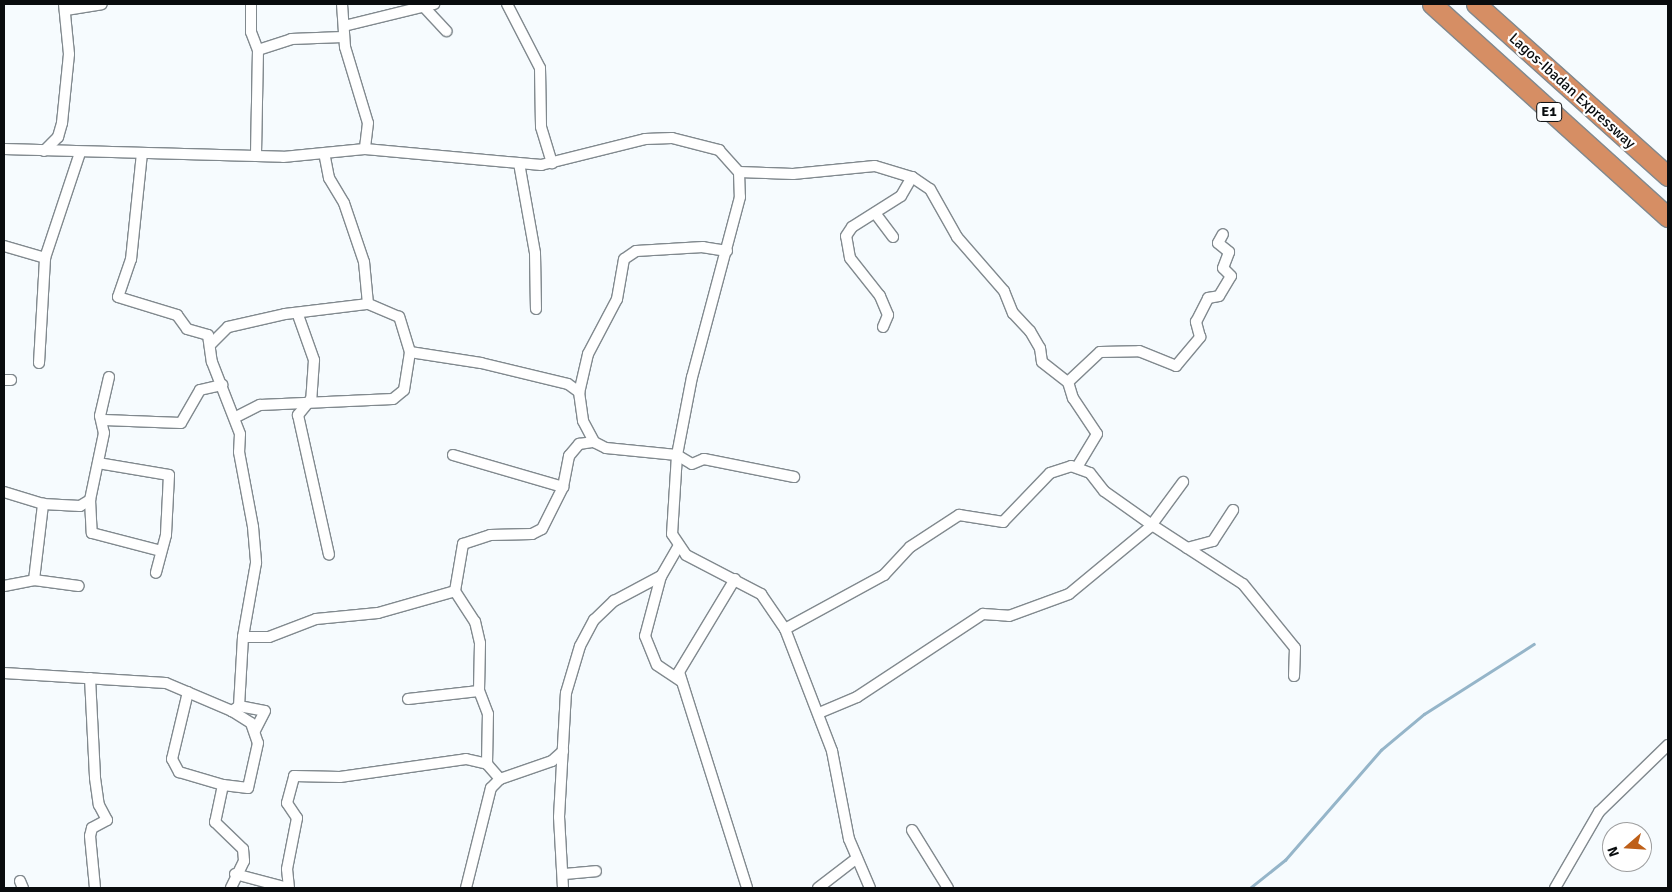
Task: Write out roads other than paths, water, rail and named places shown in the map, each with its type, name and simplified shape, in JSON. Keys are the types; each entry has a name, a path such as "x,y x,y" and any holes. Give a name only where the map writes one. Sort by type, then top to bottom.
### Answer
{"highway":[{"name":"Lagos-Ibadan Expressway","path":"1432,4 1668,217"},
{"name":"Lagos-Ibadan Expressway","path":"1476,4 1668,176"}],"street":[{"path":"44,151 58,137 68,76 65,7 102,4"},
{"path":"251,4 251,32 258,50 256,156"},
{"path":"342,4 344,32 368,123 365,150"},
{"path":"507,4 540,68 541,127 552,164"},
{"path":"258,50 291,39 344,32 429,5 446,31"},
{"path":"39,363 45,258 77,164 75,153 58,137"},
{"path":"4,149 75,153 256,156 365,150 552,164 646,139 672,138 719,150 739,172 740,197 692,377 677,455 671,513 678,546 686,555 761,594 785,629 819,713 857,858 870,888"},
{"path":"324,153 329,178 344,203 364,262 368,304"},
{"path":"142,154 131,260 118,297 177,315 187,329 208,335 211,344 210,354 236,417 256,563 243,637 236,708"},
{"path":"520,163 535,252 536,309"},
{"path":"739,172 792,174 875,166 912,177 930,189 957,238 1004,292 1014,313 1040,348 1048,371 1068,382 1072,398 1096,434 1078,467 1050,473 1002,522 958,515 910,547 884,575 785,629"},
{"path":"883,328 888,315 880,296 845,249 846,236 852,227 901,196 912,177"},
{"path":"875,213 892,237"},
{"path":"1068,382 1100,352 1139,351 1176,366 1200,337 1196,322 1208,298 1219,296 1232,276 1223,268 1229,252 1218,245 1224,234"},
{"path":"4,246 45,258"},
{"path":"727,251 704,247 628,255 619,271 617,299 588,354 579,392 582,421 594,442 606,448 677,455 692,464 704,459 794,477"},
{"path":"211,344 228,327 368,304 399,317 410,352 404,390 393,399 330,403 311,399 260,405 236,417"},
{"path":"298,315 314,360 311,399 298,416 329,556"},
{"path":"410,352 481,363 568,384 579,392"},
{"path":"108,377 100,416 104,420 181,423 200,390 222,385"},
{"path":"104,420 98,463 90,500 95,536 161,551"},
{"path":"487,764 488,714 479,691 480,643 475,622 455,591 463,544 490,535 532,534 542,529 563,487 570,456 580,444 594,442"},
{"path":"453,455 563,487"},
{"path":"98,463 169,475 161,551 156,573"},
{"path":"1078,467 1152,525 1243,584 1254,603 1273,616 1295,648 1294,676"},
{"path":"819,713 857,697 983,614 1009,616 1069,594 1152,525 1183,482"},
{"path":"4,492 43,504 80,506 90,500"},
{"path":"34,580 43,504"},
{"path":"1188,548 1213,541 1233,510"},
{"path":"678,546 661,576 645,636 657,665 682,681"},
{"path":"563,888 564,874 559,817 566,693 580,646 594,620 634,588 661,576"},
{"path":"735,579 681,667 682,681 747,888"},
{"path":"4,586 34,580 79,586"},
{"path":"243,637 269,637 316,619 378,613 455,591"},
{"path":"4,673 166,683 236,708 265,711 255,732"},
{"path":"90,678 95,778 99,805 107,820 92,828 90,836 95,888"},
{"path":"408,699 479,691"},
{"path":"188,692 172,759 179,772 223,785 248,788 258,743 251,723 236,708"},
{"path":"1555,888 1599,812 1668,745"},
{"path":"466,888 485,801 500,779 552,761 563,751"},
{"path":"235,874 289,888 287,869 297,818 287,803 294,776 340,777 466,759 487,764 500,779"},
{"path":"223,785 215,822 243,849 244,861 235,874 231,888"},
{"path":"912,830 948,888"},
{"path":"818,888 857,858"},
{"path":"564,874 596,871"}],"waterway":[{"path":"1250,888 1285,860 1381,750 1424,714 1534,644"}]}
